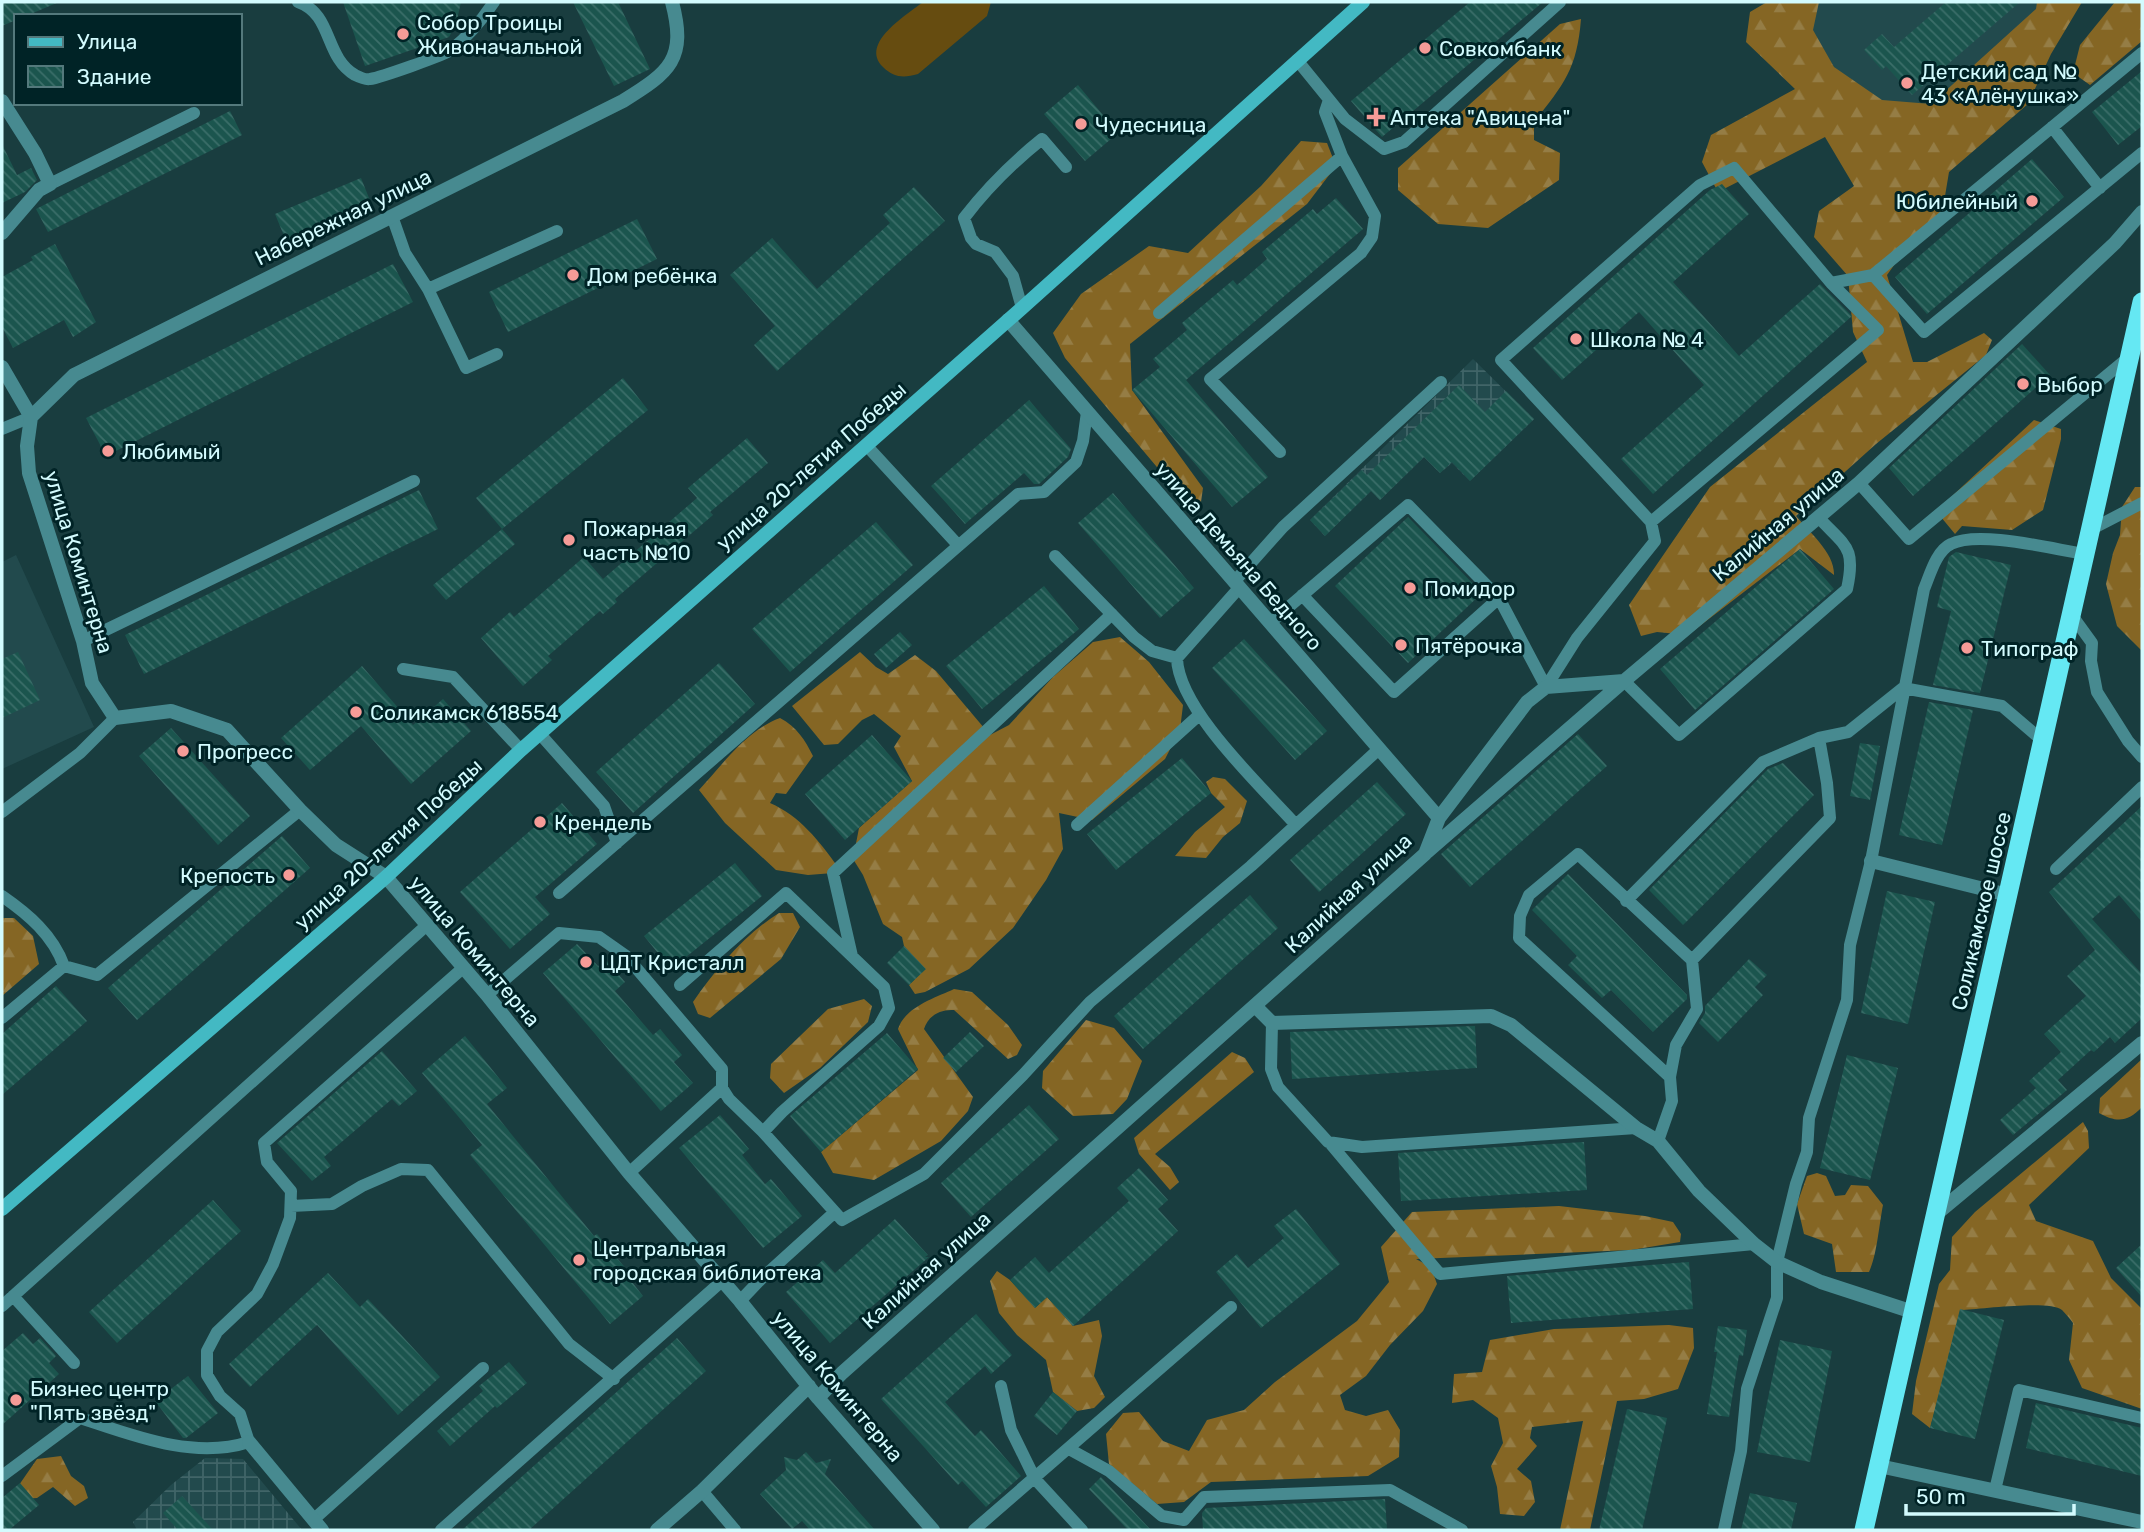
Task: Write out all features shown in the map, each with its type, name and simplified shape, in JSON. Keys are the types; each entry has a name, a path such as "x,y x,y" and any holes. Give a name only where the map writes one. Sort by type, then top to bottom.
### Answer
{"highway":[{"name":"Соликамское шоссе","path":"1864,1530 2142,302"}],"main road":[{"name":"улица 20-летия Победы","path":"2,1209 386,877 522,750 1363,2"}],"street":[{"name":"Набережная улица","path":"31,416 74,374 623,101 644,88 666,71 677,52 679,26 672,2"},
{"path":"2,102 35,153 50,184 39,190 2,233"},
{"name":"Калийная улица","path":"657,1530 814,1392 852,1364 1425,854 1624,681 1859,483 2115,243 2142,212"},
{"name":"улица Демьяна Бедного","path":"1008,320 1439,818"},
{"path":"2,367 31,416"},
{"name":"улица Коминтерна","path":"31,416 27,446 29,473 83,641 92,683 115,718 171,711 227,730 335,845 386,877 487,995 629,1173 933,1530"},
{"path":"1546,687 1624,681"},
{"name":"Калийная улица","path":"1425,854 1439,818 1527,702 1546,687"},
{"path":"1871,861 2008,895"},
{"path":"1256,1007 1272,1023 1491,1016 1511,1025 1636,1128 1658,1141 1699,1191 1754,1244 1777,1262 1821,1282 1913,1312"},
{"path":"1935,1215 2142,1043"},
{"path":"249,1442 317,1525"},
{"path":"1879,1465 2142,1522"}],"lane":[{"path":"298,2 316,13 324,22 329,42 338,59 355,75 368,80 449,52 480,23 494,2"},
{"path":"1297,60 1345,119 1384,149 1404,142 1560,2"},
{"path":"1831,283 1873,275 2142,52"},
{"path":"1280,452 1210,379 1361,253 1372,237 1375,216 1342,156 1325,112 1329,100"},
{"path":"50,184 194,113"},
{"path":"2052,127 2100,188"},
{"path":"1023,307 1013,276 995,252 976,244 964,218 983,193 1012,163 1042,139 1066,167"},
{"path":"1873,275 1924,332 2142,153"},
{"path":"1159,313 1342,156"},
{"path":"1270,623 1408,505 1499,598 1546,687 1577,639 1655,541 1651,522 1501,360 1700,185 1734,168 1831,283 1878,330 1651,522"},
{"path":"392,216 405,253 428,289 466,368 497,354"},
{"path":"428,289 557,231"},
{"path":"1859,483 1909,538 2130,356"},
{"path":"1296,825 1198,716 1177,673 1177,658 1283,527 1441,382"},
{"path":"559,893 1018,494 1044,492 1076,462 1083,441 1087,412"},
{"name":"Набережная улица","path":"2,429 31,416"},
{"path":"866,445 958,545"},
{"path":"83,641 414,481"},
{"path":"2090,530 2142,503"},
{"path":"1624,681 1679,736 1847,589 1852,566 1849,551 1819,518"},
{"path":"1724,1530 1741,1451 1747,1389 1777,1298 1777,1262 1807,1152 1809,1118 1847,1000 1850,945 1871,861 1924,589 1935,561 1949,544 1975,537 2085,554"},
{"path":"1055,555 1152,651 1177,658"},
{"path":"1302,595 1394,692 1499,598"},
{"path":"852,957 833,873 1112,614"},
{"path":"2071,614 2092,643 2091,661 2096,692 2128,741 2142,757"},
{"path":"403,669 453,677 522,750"},
{"path":"1626,901 1763,762 1819,738 1848,732 1903,688 2002,706 2043,741"},
{"path":"1077,825 1198,716"},
{"path":"2,812 72,759 115,718"},
{"path":"540,734 604,806 617,843"},
{"path":"1692,960 1830,818 1819,738"},
{"path":"487,995 559,933 599,937 626,956 722,1069 722,1088 729,1099 763,1132 842,1220 924,1174 1023,1075 1090,1002 1296,825 1379,749"},
{"path":"2056,869 2142,787"},
{"path":"64,966 97,975 300,810"},
{"path":"1658,1141 1672,1101 1670,1077 1676,1045 1697,1009 1692,960 1578,855 1529,895 1520,916 1519,938 1670,1077"},
{"path":"680,985 786,893 884,987 889,1008 879,1026 763,1132"},
{"path":"2,896 28,914 58,949 64,966"},
{"path":"2,1306 427,925"},
{"path":"2,1018 64,966"},
{"path":"2,1476 80,1418 157,1443 234,1447 249,1442 240,1414 220,1396 207,1375 207,1351 217,1332 257,1294 290,1219 291,1192 267,1162 264,1143 463,968"},
{"path":"1272,1023 1271,1069 1278,1087 1329,1142 1440,1274 1754,1244"},
{"path":"629,1173 722,1088"},
{"path":"1329,1142 1362,1147 1636,1128"},
{"path":"290,1206 332,1204 362,1186 401,1169 428,1170 569,1344 614,1379"},
{"path":"740,1301 835,1212"},
{"path":"442,1530 722,1281"},
{"path":"13,1296 74,1363"},
{"path":"974,1530 1231,1307"},
{"path":"317,1525 483,1368"},
{"path":"1001,1386 1011,1430 1035,1479 1082,1530"},
{"path":"1995,1490 2019,1390 2142,1418"},
{"path":"1069,1449 1109,1471 1162,1516 1185,1525 1204,1497 1390,1490 1462,1530"},
{"path":"702,1492 734,1530"},
{"path":"1429,1530 1437,1517"}],"shaded area":[{"path":"923,2 991,2 987,16 918,74 895,75 883,67 877,58 877,49 888,30"},
{"name":"Детский сад № 43 «Алёнушка»","path":"1791,2 2066,2 1894,199"},
{"path":"1473,359 1534,419 1470,481 1452,463 1440,473 1424,457 1380,500 1371,491 1325,536 1310,520"},
{"path":"16,555 94,727 2,769 2,562"},
{"path":"205,1458 243,1459 302,1530 137,1530 133,1522 171,1485"}],"green space":[{"path":"1767,2 1819,2 1813,30 1834,67 1882,100 1931,104 2036,9 2037,2 2082,2 2051,54 2028,104 1949,172 1941,220 1897,261 1887,275 1913,362 1927,362 1984,333 1992,340 1986,355 1876,444 1796,516 1826,551 1834,575 1800,549 1688,635 1657,632 1641,636 1629,605 1710,487 1867,362 1853,332 1848,276 1814,237 1819,211 1854,186 1825,137 1718,192 1702,162 1711,135 1795,89 1746,42 1750,12"},
{"path":"2115,2 2142,2 2142,41 2090,85 2073,73 2080,45"},
{"path":"1581,19 1576,51 1567,75 1534,122 1534,140 1560,153 1559,180 1488,228 1438,224 1398,190 1398,168 1560,24"},
{"path":"1301,141 1327,143 1336,166 1307,204 1130,344 1132,390 1203,488 1201,502 1183,498 1065,358 1053,333 1081,294 1149,246 1188,253 1261,186"},
{"path":"2034,420 2061,429 2061,439 2043,510 2012,530 1962,526 1955,534 1936,511"},
{"path":"2135,487 2142,487 2142,651 2117,626 2106,584 2120,535 2122,507"},
{"path":"1120,637 1149,662 1183,705 1180,730 1165,759 1092,820 1059,813 1063,849 1046,880 1013,928 969,969 925,992 915,994 909,985 925,969 904,946 902,937 883,924 863,875 853,859 859,828 912,781 894,747 901,736 874,714 862,720 838,744 824,745 792,706 860,652 888,674 915,655 936,671 990,735 1009,725 1053,677 1093,642"},
{"path":"780,718 800,734 813,756 786,794 776,793 770,803 800,822 816,839 838,867 833,873 808,875 776,870 725,823 699,790 746,739"},
{"path":"1213,777 1225,779 1247,801 1240,823 1223,837 1206,858 1175,856 1195,832 1225,807 1211,793 1206,782"},
{"path":"779,913 793,913 800,927 781,959 710,1018 698,1014 693,1002 711,977 743,942"},
{"path":"2,918 14,918 33,936 39,964 2,996"},
{"path":"954,989 972,992 1008,1025 1022,1045 1017,1055 1008,1059 954,1010 935,1014 924,1029 973,1097 968,1111 941,1141 874,1180 833,1173 821,1152 918,1070 898,1029 902,1021 922,1004"},
{"path":"864,999 872,1006 868,1022 820,1068 784,1093 770,1078 771,1064 828,1009"},
{"path":"1086,1020 1114,1028 1142,1061 1127,1099 1113,1114 1073,1116 1042,1088 1043,1071"},
{"path":"1232,1052 1245,1058 1254,1072 1155,1154 1170,1167 1179,1182 1170,1190 1139,1154 1134,1138"},
{"path":"2142,1059 2142,1107 2132,1116 2122,1119 2099,1113 2100,1098"},
{"path":"2083,1122 2088,1131 2089,1148 2029,1205 2036,1221 2093,1241 2111,1278 2142,1309 2142,1409 2082,1388 2069,1360 2073,1323 2062,1310 2031,1305 1963,1310 1930,1428 1912,1414 1916,1381 1939,1284 1950,1270 1952,1237 1975,1212"},
{"path":"1817,1173 1826,1176 1835,1196 1845,1195 1851,1185 1868,1186 1883,1205 1876,1249 1869,1272 1836,1272 1832,1244 1804,1234 1797,1204 1807,1176"},
{"path":"1559,1206 1673,1222 1681,1234 1680,1242 1631,1250 1416,1259 1431,1267 1437,1284 1423,1311 1390,1345 1366,1376 1340,1395 1345,1410 1366,1416 1388,1410 1400,1430 1399,1457 1368,1476 1211,1482 1184,1502 1157,1504 1109,1464 1106,1434 1123,1413 1139,1412 1163,1441 1189,1451 1207,1420 1244,1410 1275,1382 1357,1321 1389,1282 1381,1247 1412,1212"},
{"path":"997,1271 1010,1280 1035,1308 1047,1297 1073,1326 1099,1320 1102,1336 1094,1376 1105,1397 1094,1408 1077,1411 1053,1392 1046,1360 1017,1335 999,1313 990,1281"},
{"path":"1669,1325 1693,1328 1694,1348 1678,1389 1644,1399 1617,1401 1590,1530 1560,1530 1583,1421 1532,1427 1530,1438 1537,1446 1517,1469 1531,1481 1535,1502 1524,1516 1500,1514 1491,1466 1503,1443 1498,1418 1473,1400 1452,1403 1454,1374 1482,1372 1490,1340 1554,1329"},
{"path":"61,1456 71,1476 84,1486 88,1498 75,1506 53,1487 37,1498 22,1499 19,1485 37,1459"}],"building":[{"path":"2,2 59,2 31,14 14,14 14,21 2,26"},
{"name":"Собор Троицы Живоначальной","path":"343,2 461,2 456,24 449,37 365,66"},
{"path":"573,2 618,2 650,69 614,86"},
{"path":"1470,2 1543,2 1382,137 1351,101"},
{"path":"1946,2 2020,2 1912,95 1886,66 1882,70 1864,50 1882,34 1894,47"},
{"path":"2142,71 2142,126 2118,145 2092,112"},
{"name":"Чудесница","path":"1078,85 1118,133 1085,161 1044,114"},
{"path":"230,111 242,135 48,232 36,209"},
{"path":"2,144 17,175 31,168 37,180 25,192 2,203"},
{"path":"2032,159 2064,197 1927,314 1895,277"},
{"path":"361,178 375,213 289,248 275,214"},
{"name":"Школа № 4","path":"1722,184 1749,214 1673,282 1739,356 1820,284 1852,316 1653,494 1621,459 1704,385 1639,312 1562,380 1533,348 1710,190"},
{"path":"914,187 945,221 777,371 754,345 775,326 730,275 772,238 817,289 890,223 883,215"},
{"path":"1336,198 1363,229 1186,380 1268,477 1232,507 1132,390 1160,367 1153,359 1187,330 1182,323 1233,280 1237,285 1267,259 1262,252 1313,209 1317,214"},
{"name":"Дом ребёнка","path":"637,219 657,259 508,332 489,292"},
{"path":"55,244 96,322 73,337 64,320 13,348 2,327 2,277"},
{"path":"393,264 413,302 106,456 86,418"},
{"path":"2022,344 2050,375 1913,496 1889,468"},
{"path":"623,378 648,410 502,529 476,498"},
{"path":"1459,385 1485,412 1506,391 1534,419 1470,481 1452,462 1440,473 1424,457 1380,500 1371,491 1325,536 1310,520 1362,470 1367,475"},
{"path":"1029,400 1071,449 1068,457 1039,484 1034,484 1024,473 965,524 931,486"},
{"path":"747,438 768,463 710,512 713,515 615,599 617,602 603,614 600,611 548,656 552,660 523,686 481,638 510,612 514,617 584,557 603,579 697,498 688,488"},
{"path":"419,490 438,529 144,674 125,635"},
{"path":"1113,493 1194,588 1160,618 1078,523"},
{"name":"Помидор","path":"1408,517 1482,593 1408,663 1335,586"},
{"path":"876,522 913,565 790,672 752,629"},
{"path":"502,529 515,544 446,600 433,585"},
{"path":"1800,549 1834,589 1695,710 1660,669"},
{"name":"Типограф","path":"1956,552 2011,565 1980,693 1933,685 1951,611 1937,607 1949,557"},
{"path":"1044,586 1079,629 982,709 946,666"},
{"path":"900,632 912,645 886,668 874,654"},
{"path":"1244,639 1327,731 1295,760 1212,668"},
{"path":"18,652 40,700 2,718 2,659"},
{"path":"719,663 755,704 633,813 596,772"},
{"name":"Соликамск 618554","path":"362,666 413,725 443,699 471,731 411,784 361,726 310,770 281,738"},
{"path":"1929,702 1973,710 1942,845 1899,835"},
{"path":"171,728 250,816 218,845 139,756"},
{"path":"1578,734 1607,766 1470,887 1441,854"},
{"path":"872,735 912,781 845,840 805,794"},
{"path":"1860,743 1880,746 1870,800 1850,796"},
{"path":"1182,758 1211,793 1116,870 1087,834"},
{"path":"1783,763 1814,795 1683,925 1649,890 1768,769"},
{"path":"1377,782 1406,814 1319,892 1290,860"},
{"path":"562,803 597,844 535,897 550,914 510,949 460,892"},
{"path":"2142,806 2142,922 2119,895 2092,919 2142,974 2142,1018 2115,1043 2110,1037 2094,1052 2091,1050 2058,1080 2067,1090 2013,1135 2000,1120 2036,1088 2029,1081 2061,1052 2044,1034 2086,996 2067,976 2095,950 2049,892"},
{"path":"282,836 310,868 137,1020 108,988"},
{"path":"735,863 762,896 671,969 644,936"},
{"path":"1568,874 1687,995 1687,999 1653,1032 1611,990 1602,998 1568,965 1577,956 1532,910"},
{"path":"1887,891 1935,902 1908,1024 1861,1013"},
{"path":"1250,895 1278,928 1143,1049 1114,1016"},
{"path":"577,944 598,966 606,960 625,982 615,991 653,1035 660,1029 682,1055 674,1062 693,1083 661,1111 543,973"},
{"path":"904,946 926,969 909,985 887,963"},
{"path":"1749,959 1767,975 1755,987 1763,995 1718,1042 1699,1023 1705,1013 1705,1006"},
{"path":"56,986 87,1021 2,1095 2,1034"},
{"path":"1475,1026 1477,1068 1292,1079 1290,1032"},
{"path":"970,1032 984,1046 956,1072 943,1058"},
{"path":"887,1033 918,1069 821,1152 790,1116"},
{"path":"465,1036 507,1088 487,1104 594,1236 597,1234 627,1270 625,1273 643,1296 610,1324 470,1155 482,1145 422,1073"},
{"path":"382,1051 417,1091 399,1106 392,1099 324,1157 331,1166 312,1181 277,1143"},
{"path":"1847,1055 1898,1068 1870,1180 1820,1168"},
{"path":"1029,1105 1059,1139 971,1217 941,1183"},
{"path":"720,1115 749,1149 742,1155 765,1184 771,1179 802,1216 763,1248 679,1148"},
{"path":"1584,1142 1587,1190 1401,1201 1398,1153"},
{"path":"1139,1168 1168,1200 1158,1209 1178,1231 1073,1326 1047,1297 1035,1308 1010,1280 1035,1257 1049,1273 1129,1201 1117,1188"},
{"path":"213,1200 241,1231 117,1343 89,1312"},
{"path":"1296,1209 1340,1264 1261,1328 1216,1272 1237,1254 1248,1268 1284,1238 1274,1226"},
{"path":"895,1219 928,1255 925,1257 929,1257 830,1343 786,1292 823,1260 835,1273"},
{"path":"2142,1244 2142,1297 2116,1268"},
{"path":"1689,1262 1693,1309 1511,1323 1507,1276"},
{"path":"328,1273 360,1307 368,1299 440,1377 398,1415 317,1325 250,1387 229,1364"},
{"path":"1960,1309 2004,1320 1975,1439 1930,1428"},
{"path":"976,1314 1012,1355 991,1374 985,1366 945,1402 975,1436 981,1430 1021,1476 986,1507 962,1481 958,1485 881,1399"},
{"path":"1718,1326 1747,1330 1743,1356 1739,1355 1729,1417 1707,1414 1717,1352 1714,1352"},
{"name":"Бизнес центр \"Пять звёзд\"","path":"23,1333 33,1344 40,1338 56,1356 49,1363 59,1374 2,1425 2,1351"},
{"path":"677,1338 706,1371 529,1530 462,1530"},
{"path":"1780,1340 1832,1351 1810,1462 1757,1452"},
{"path":"509,1362 527,1383 497,1408 495,1406 450,1446 437,1431 483,1391 479,1386"},
{"path":"188,1376 218,1413 183,1438 155,1401"},
{"path":"1053,1392 1077,1411 1057,1435 1034,1416"},
{"path":"2036,1403 2142,1428 2142,1476 2026,1448"},
{"path":"1627,1409 1667,1418 1642,1530 1599,1530"},
{"path":"806,1452 816,1463 831,1459 825,1474 875,1530 810,1530 802,1521 792,1529 760,1494 786,1470 784,1457 797,1460"},
{"path":"1101,1477 1151,1530 1128,1530 1089,1489"},
{"path":"20,1483 39,1505 9,1530 2,1530 2,1498"},
{"path":"1750,1493 1797,1503 1791,1530 1741,1530"},
{"path":"182,1496 213,1530 178,1530 163,1513"},
{"path":"1385,1499 1387,1530 1203,1530 1202,1513 1206,1508"}],"place":[{"name":"Собор Троицы Живоначальной","path":"403,34"},
{"name":"Совкомбанк","path":"1425,48"},
{"name":"Детский сад № 43 «Алёнушка»","path":"1907,83"},
{"name":"Аптека \"Авицена\"","path":"1376,117"},
{"name":"Чудесница","path":"1081,124"},
{"name":"Юбилейный","path":"2032,201"},
{"name":"Дом ребёнка","path":"573,275"},
{"name":"Школа № 4","path":"1576,339"},
{"name":"Выбор","path":"2023,384"},
{"name":"Любимый","path":"108,451"},
{"name":"Пожарная часть №10","path":"569,540"},
{"name":"Помидор","path":"1410,588"},
{"name":"Пятёрочка","path":"1401,645"},
{"name":"Типограф","path":"1967,648"},
{"name":"Соликамск 618554","path":"356,712"},
{"name":"Прогресс","path":"183,751"},
{"name":"Крендель","path":"540,822"},
{"name":"Крепость","path":"289,875"},
{"name":"ЦДТ Кристалл","path":"586,962"},
{"name":"Центральная городская библиотека","path":"579,1260"},
{"name":"Бизнес центр \"Пять звёзд\"","path":"16,1400"}]}
